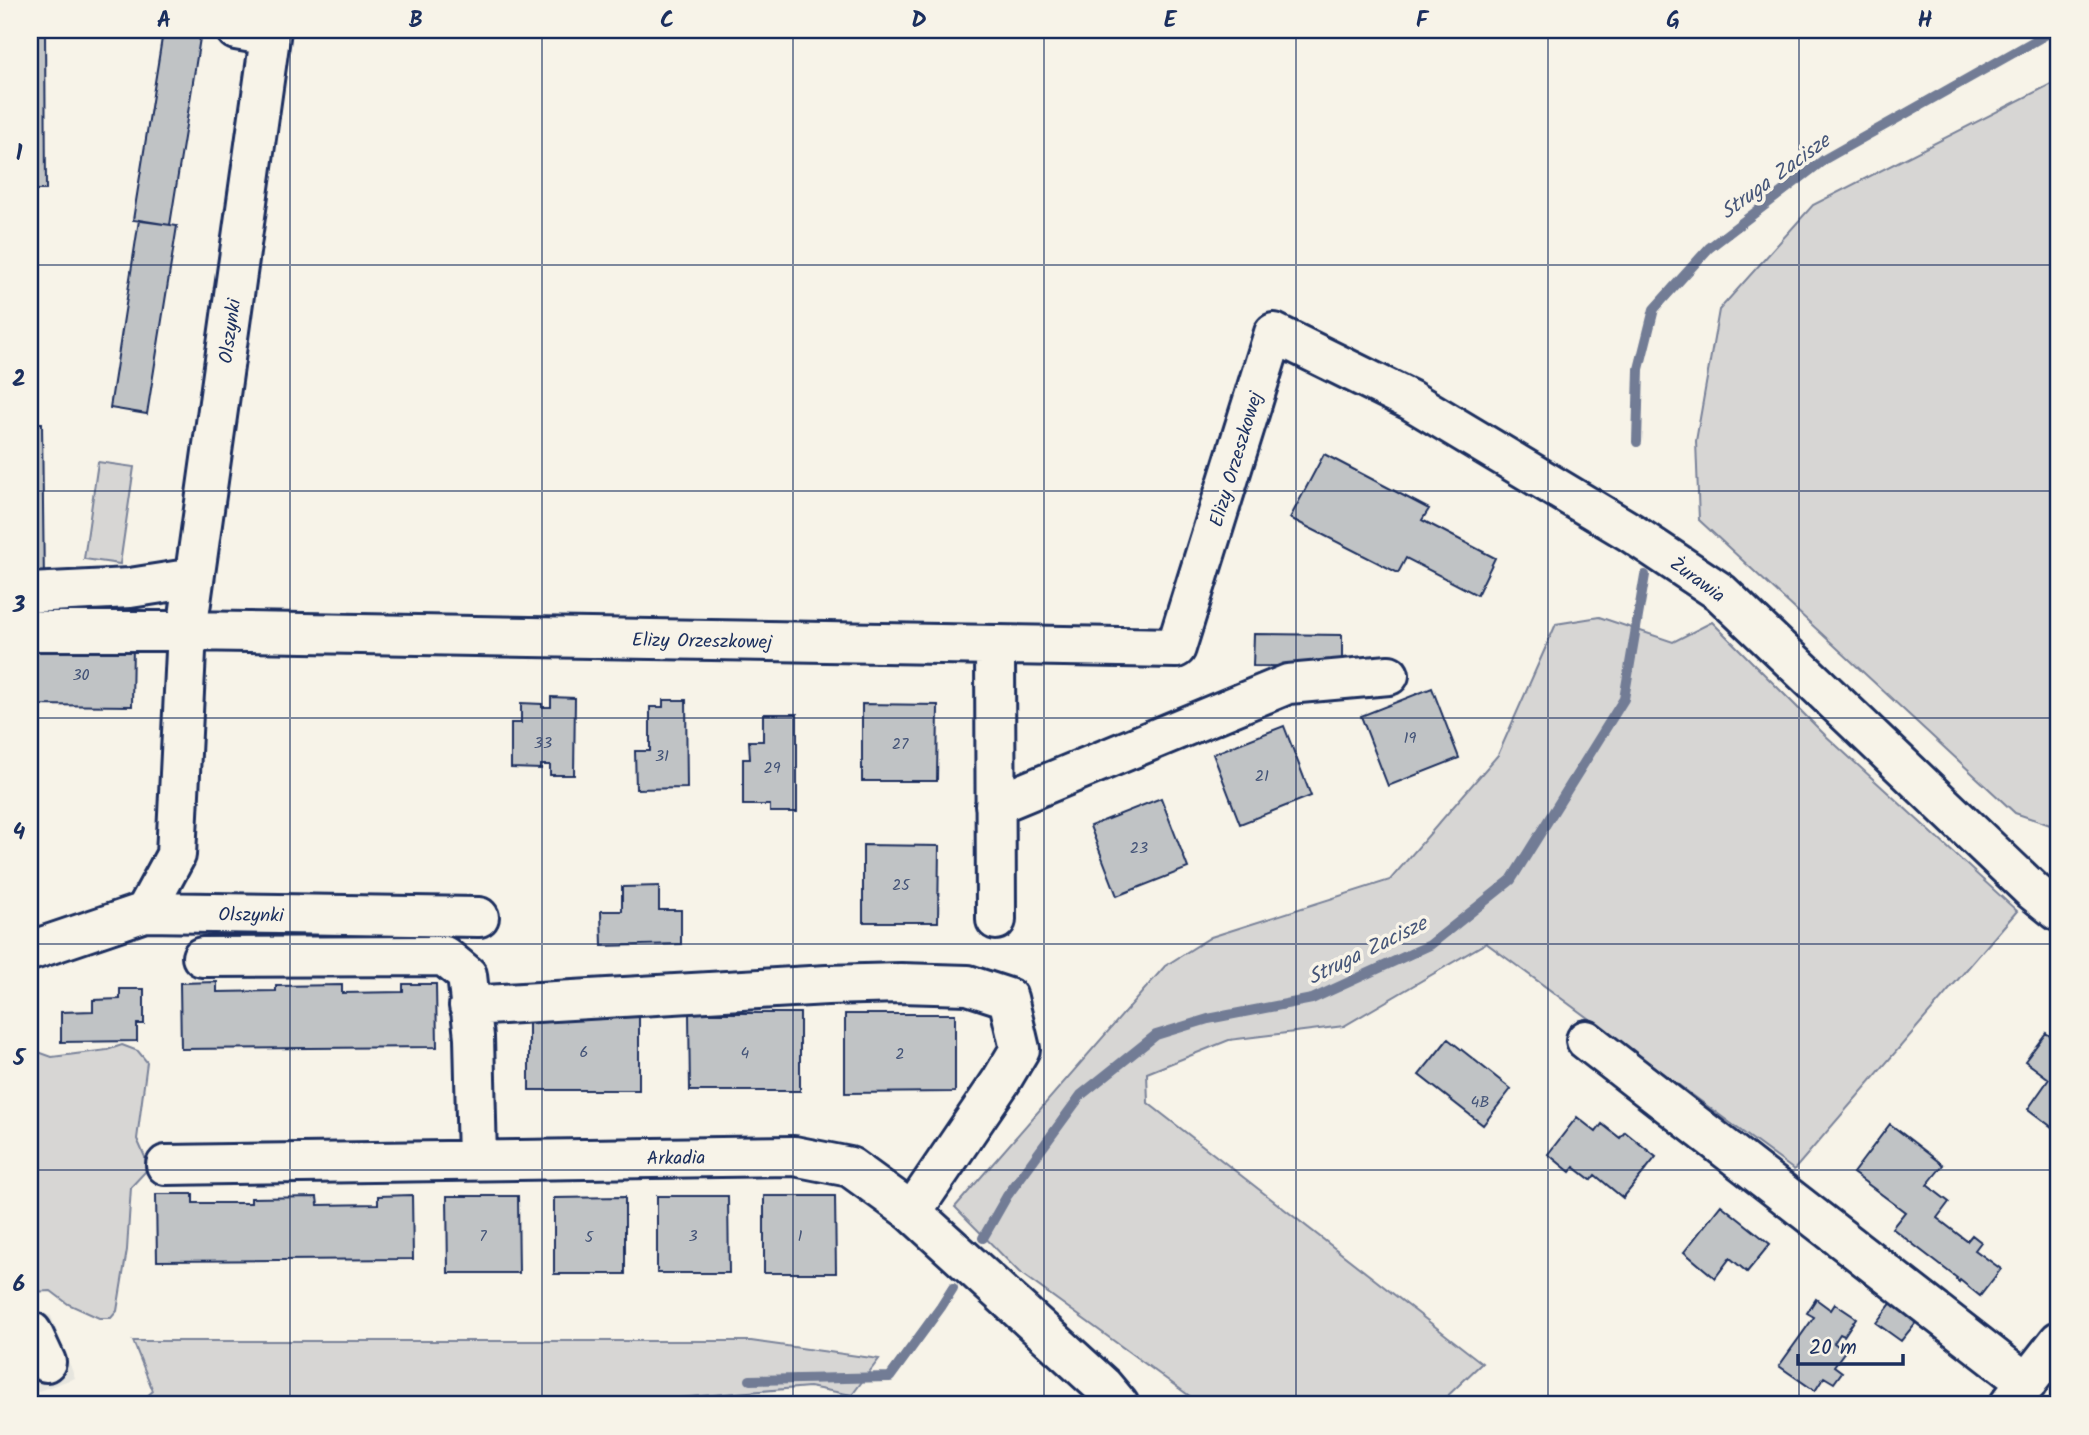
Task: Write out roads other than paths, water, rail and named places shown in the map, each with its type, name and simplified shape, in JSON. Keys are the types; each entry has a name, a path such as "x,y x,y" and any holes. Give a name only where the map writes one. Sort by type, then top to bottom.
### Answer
{"street":[{"name":"Olszynki","path":"187,631 259,32"},
{"name":"Elizy Orzeszkowej","path":"30,631 187,631 1176,648 1274,333"},
{"name":"Żurawia","path":"1274,333 1410,400 1630,531 1720,592 2033,891 2059,912"},
{"path":"30,593 130,587 194,578"},
{"path":"145,912 176,855 187,631"},
{"path":"995,646 996,920"},
{"path":"995,805 1288,684 1389,675"},
{"name":"Olszynki","path":"30,951 145,912 479,917"},
{"path":"202,957 444,956 467,975 474,1037 477,1159"},
{"path":"469,1006 901,983 968,985 1008,998 1020,1049 912,1212"},
{"path":"1586,1040 2018,1394 2059,1341"},
{"name":"Arkadia","path":"166,1165 794,1156 850,1167 912,1212 1105,1399"}],"waterway":[{"name":"Struga Zacisze","path":"1637,442 1639,369 1654,309 1709,248 1825,159 2054,30"},
{"name":"Struga Zacisze","path":"983,1238 1007,1196 1081,1095 1156,1035 1208,1019 1312,999 1430,945 1511,880 1624,699 1645,575"},
{"name":"Struga Zacisze","path":"750,1380 890,1377 953,1288"}]}
